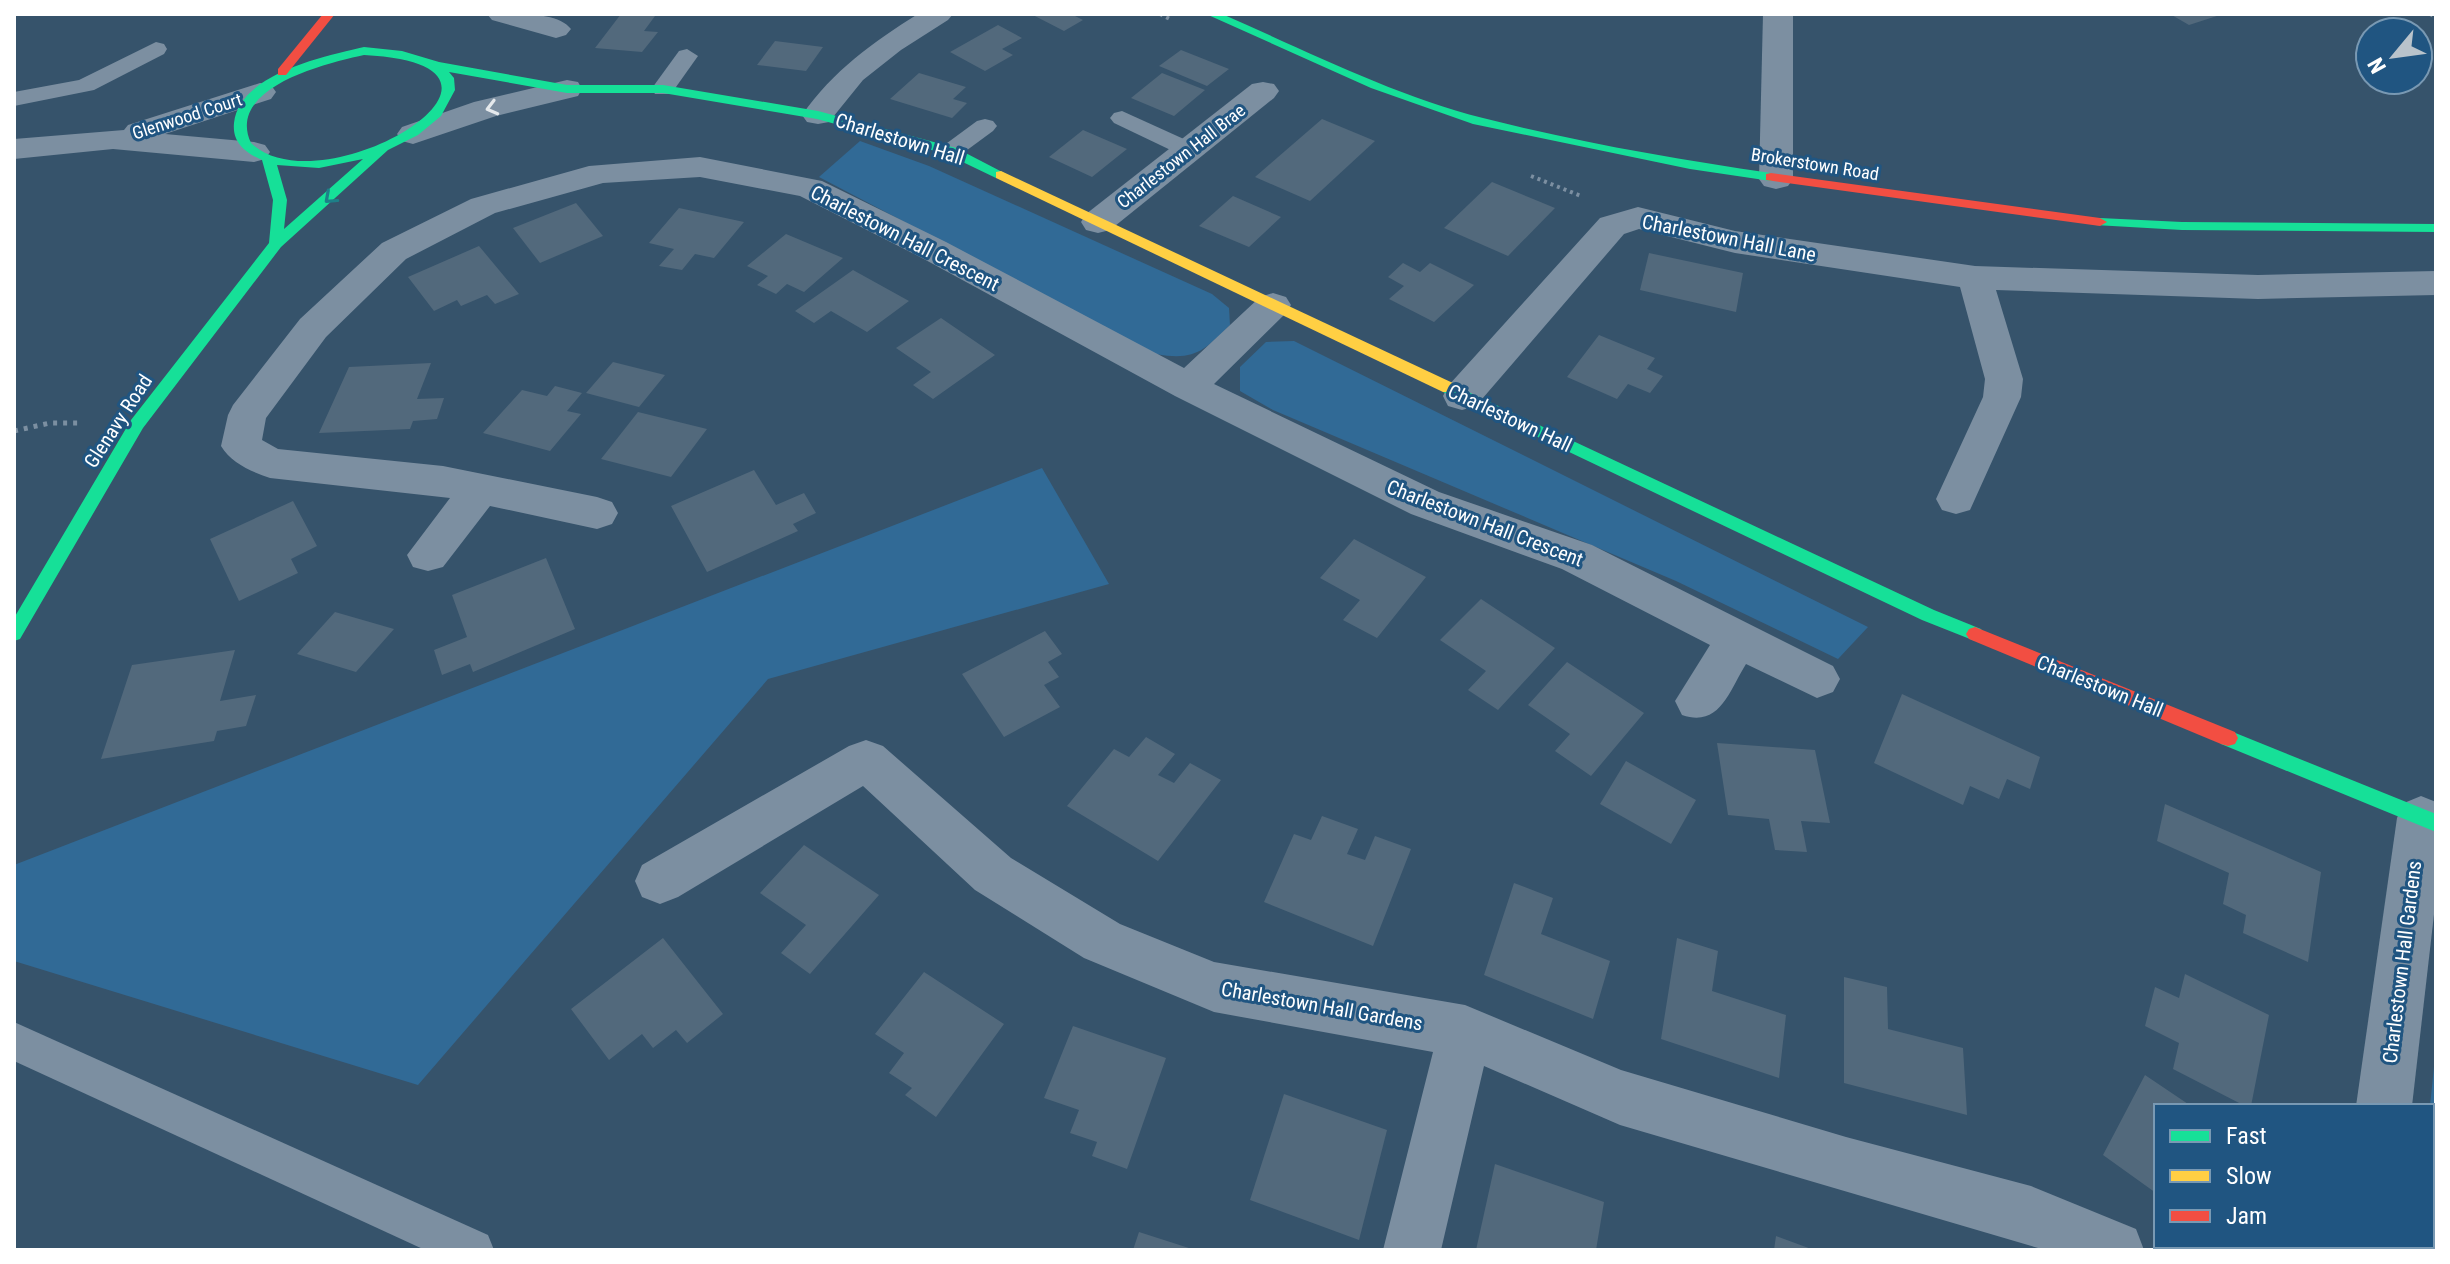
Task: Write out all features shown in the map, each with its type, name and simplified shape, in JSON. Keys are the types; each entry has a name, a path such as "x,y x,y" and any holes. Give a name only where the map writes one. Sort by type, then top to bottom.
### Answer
{"street":[{"path":"329,14 318,31 240,119 241,137 261,154 277,161 310,163 346,160 382,149 413,134 435,116 447,97 448,80 439,66"},
{"path":"502,14 556,29"},
{"path":"818,115 852,74 890,44 938,14"},
{"name":"Brokerstown Road","path":"1212,14 1375,85 1478,121 1572,143 1776,179 2076,221 2182,226 2436,228"},
{"path":"1776,179 1778,14"},
{"path":"376,32 394,51"},
{"path":"266,87 300,68 331,57 364,51 394,51"},
{"name":"Charlestown Hall","path":"394,51 420,56 439,66 567,89 663,89 818,115 951,151 1928,615 2428,820"},
{"name":"Glenwood Court","path":"14,149 113,139 215,109 266,87"},
{"name":"Charlestown Hall","path":"413,134 485,109 567,89"},
{"name":"Charlestown Hall Brae","path":"1098,222 1263,91"},
{"name":"Glenwood Court","path":"113,139 261,154"},
{"name":"Glenavy Road","path":"14,634 137,424 276,244 382,149"},
{"path":"261,154 280,200 276,244"},
{"name":"Charlestown Hall Crescent","path":"597,513 443,481 270,463 241,446 247,415 313,328 394,251 483,206 601,173 700,167 810,188 934,250 1188,387 1425,503 1577,557 1817,679"},
{"name":"Charlestown Hall Lane","path":"1462,396 1612,226 1638,218 1735,242 1975,278 2258,287 2436,283"},
{"path":"1956,499 2002,397 2004,379 1975,278"},
{"path":"1188,387 1273,305"},
{"path":"428,555 481,488"},
{"path":"1698,701 1738,639"},
{"name":"Charlestown Hall Gardens","path":"660,881 866,760 993,874 1102,941 1214,987 1465,1031 1620,1097 1846,1165 2031,1215 2115,1250"},
{"name":"Charlestown Hall Gardens","path":"2384,1104 2428,820"},
{"path":"1412,1250 1465,1031"}],"lane":[{"path":"14,99 86,85 156,49"},
{"path":"663,89 687,56"},
{"path":"1122,118 1189,150"},
{"path":"951,151 985,126"},
{"path":"14,1041 473,1250"}],"path":[{"path":"2430,14 2436,17"},
{"path":"14,431 50,423 137,424"}],"shaded area":[{"path":"860,141 929,166 1212,294 1229,308 1230,325 1198,352 1180,356 1156,354 819,177"},
{"path":"1294,341 1868,627 1838,659 1676,581 1273,410 1240,391 1240,367 1266,342"},
{"path":"1042,468 1109,584 768,679 418,1085 14,961 14,865"},
{"path":"2436,1047 2436,1250 2416,1250 2434,1248 2434,1104 2430,1104"}],"building":[{"path":"621,14 655,16 644,31 658,32 642,52 595,48"},
{"path":"1031,14 1071,14 1083,20 1064,31"},
{"path":"2170,14 2220,14 2220,15 2189,25"},
{"path":"998,25 1022,38 1002,49 1013,55 985,71 950,52"},
{"path":"775,41 823,47 806,71 757,65"},
{"path":"1181,50 1229,69 1207,86 1159,66"},
{"path":"919,73 966,87 953,99 967,103 952,118 890,99"},
{"path":"1162,73 1205,90 1174,116 1131,98"},
{"path":"1322,119 1375,141 1310,201 1255,177"},
{"path":"1083,130 1127,149 1092,177 1049,157"},
{"path":"1492,182 1555,208 1508,256 1444,228"},
{"path":"1233,196 1281,217 1249,247 1199,226"},
{"path":"576,203 603,236 540,263 513,228"},
{"path":"679,208 744,222 714,258 695,254 682,270 659,266 674,249 649,243"},
{"path":"786,234 843,258 804,292 787,284 776,294 757,285 768,276 747,266"},
{"path":"479,246 519,294 495,304 487,295 461,306 457,300 434,311 408,277"},
{"path":"1649,253 1743,273 1736,312 1640,290"},
{"path":"1403,263 1420,272 1430,263 1474,285 1434,322 1389,299 1404,286 1388,277"},
{"path":"853,270 909,301 867,332 831,311 814,323 795,311"},
{"path":"941,318 995,355 933,399 913,385 931,372 896,348"},
{"path":"1599,335 1655,358 1647,369 1663,376 1650,393 1628,384 1617,399 1567,377"},
{"path":"613,362 665,375 639,407 586,393"},
{"path":"431,363 417,399 444,398 437,419 413,421 410,429 319,433 349,367"},
{"path":"555,386 582,393 567,411 581,414 550,451 483,433 522,390 547,396"},
{"path":"638,412 707,429 671,477 601,459"},
{"path":"754,470 776,505 804,493 816,513 793,524 798,531 707,572 671,506"},
{"path":"293,501 317,546 291,559 298,573 239,601 210,539"},
{"path":"1354,539 1426,577 1377,638 1343,620 1360,600 1320,578"},
{"path":"546,558 575,629 473,672 470,664 442,675 434,650 467,637 452,595"},
{"path":"1481,599 1555,648 1498,710 1468,690 1486,671 1440,640"},
{"path":"335,612 394,629 356,672 297,654"},
{"path":"1045,631 1062,654 1048,662 1059,677 1044,685 1060,707 1004,737 962,674"},
{"path":"235,650 220,701 256,695 246,726 217,731 214,741 101,759 132,665"},
{"path":"1567,662 1644,713 1591,776 1555,751 1570,734 1528,705"},
{"path":"1902,694 2040,757 2030,789 2007,779 1999,799 1970,786 1963,805 1874,763"},
{"path":"1146,737 1175,754 1158,775 1174,783 1190,763 1221,780 1158,861 1067,806 1114,749 1129,757"},
{"path":"1717,743 1815,750 1830,823 1801,821 1807,852 1775,850 1769,819 1728,815"},
{"path":"1626,761 1696,800 1671,844 1600,804"},
{"path":"2165,804 2321,872 2308,962 2243,933 2246,915 2223,904 2229,873 2157,841"},
{"path":"1322,816 1358,829 1347,854 1365,860 1375,836 1411,849 1373,946 1264,902 1294,834 1311,840"},
{"path":"804,845 879,895 810,974 781,953 806,925 760,893"},
{"path":"1514,883 1553,898 1541,934 1610,961 1593,1019 1484,975"},
{"path":"663,938 723,1014 687,1043 676,1030 653,1048 642,1034 609,1060 571,1009"},
{"path":"1677,938 1718,951 1712,991 1786,1015 1779,1078 1661,1039"},
{"path":"924,972 1004,1024 936,1117 905,1095 912,1088 889,1073 904,1053 875,1034"},
{"path":"2185,974 2269,1015 2251,1104 2241,1104 2173,1069 2179,1043 2145,1026 2155,987 2179,998"},
{"path":"1844,977 1887,987 1888,1029 1963,1048 1967,1115 1844,1083"},
{"path":"1073,1026 1166,1058 1127,1169 1092,1156 1097,1142 1070,1133 1079,1110 1044,1098"},
{"path":"2145,1075 2188,1104 2154,1104 2154,1192 2103,1155"},
{"path":"1284,1094 1387,1130 1359,1240 1250,1200"},
{"path":"1495,1164 1604,1202 1596,1250 1476,1250"},
{"path":"1139,1232 1192,1249 1192,1250 1133,1250"},
{"path":"1776,1236 1814,1250 1774,1250"}],"traffic: fast":[{"path":"1212,14 1375,85 1478,121 1690,165 1771,177"},
{"path":"364,51 417,58 441,69 448,78 449,90 430,120 413,132 369,153 319,164 272,160 246,145 241,133 241,119 248,104 260,91 293,72 364,51"},
{"path":"439,66 567,89 663,89 818,115 951,151 1001,175"},
{"path":"14,634 137,424 276,244 382,149"},
{"path":"268,157 280,200 276,244"},
{"path":"2100,222 2182,226 2436,228"},
{"path":"1449,388 1928,615 1975,634"},
{"path":"2228,738 2436,823"}],"traffic: slow":[{"path":"1001,175 1449,388"}],"traffic: jam":[{"path":"282,72 329,14"},
{"path":"1771,177 2100,222"},
{"path":"1975,634 2228,738"}]}
